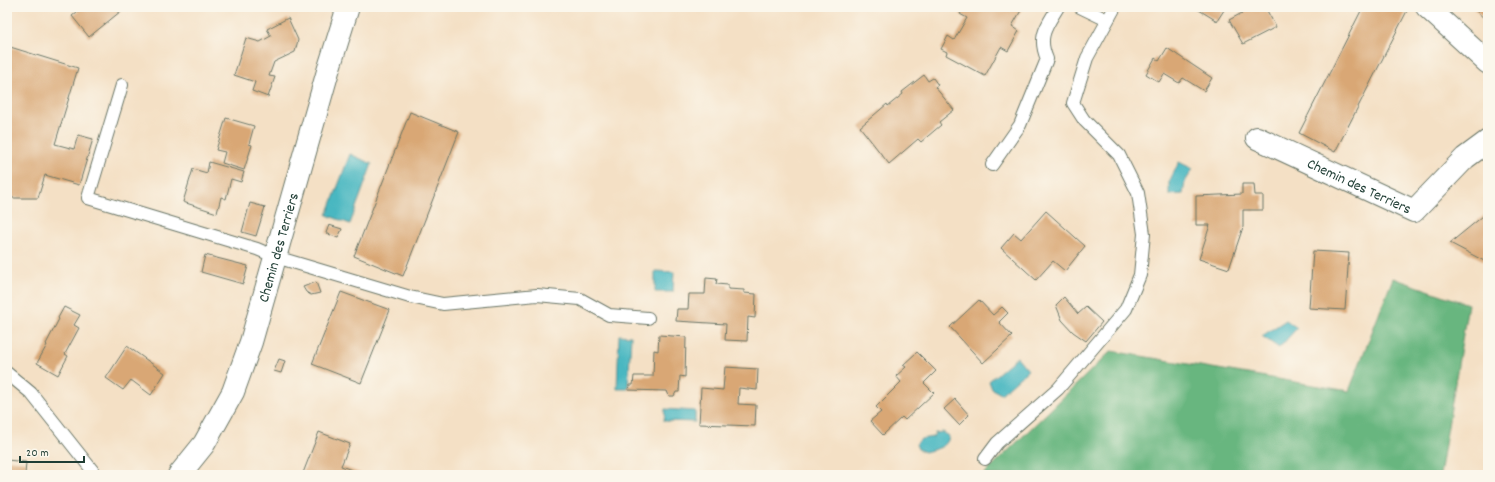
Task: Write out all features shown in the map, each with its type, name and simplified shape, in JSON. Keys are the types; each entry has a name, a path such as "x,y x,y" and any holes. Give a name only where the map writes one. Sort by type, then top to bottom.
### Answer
{"street":[{"name":"Chemin des Terriers","path":"179,475 204,444 233,392 251,342 328,71 348,7"},
{"path":"1427,7 1488,63"},
{"name":"Chemin des Terriers","path":"1256,138 1414,211 1465,158 1488,141"}],"lane":[{"path":"992,165 1020,125 1047,58 1042,48 1044,32 1058,7"},
{"path":"1080,7 1107,20"},
{"path":"985,459 997,443 1058,390 1122,315 1140,275 1144,234 1138,193 1119,155 1084,120 1073,103 1087,58 1115,7"},
{"path":"122,85 88,198 257,249 276,257 410,297 442,304 537,295 580,299 609,315 648,318"},
{"path":"7,373 31,393 96,475"}],"green space":[{"path":"1393,278 1468,304 1440,475 983,475 1111,351 1349,391"}],"water":[{"path":"350,154 372,164 350,224 327,215"},
{"path":"1179,162 1193,169 1185,182 1183,194 1169,195 1169,182"},
{"path":"655,271 674,272 673,292 655,292"},
{"path":"1286,320 1297,328 1279,348 1262,336"},
{"path":"619,335 631,336 628,389 617,389"},
{"path":"1017,357 1028,370 1001,394 992,389 989,381"},
{"path":"665,409 695,411 695,422 664,421"},
{"path":"943,432 949,436 944,446 925,452 918,449 916,444 921,439 933,437 935,433"}],"building":[{"path":"83,7 121,7 121,11 89,37 72,16"},
{"path":"964,7 1023,7 1012,26 1019,31 1008,51 1001,47 985,76 946,55 947,52 941,49 948,36 954,40 967,18 960,14"},
{"path":"1194,7 1226,7 1217,21"},
{"path":"1253,7 1257,10 1265,7 1276,27 1243,44 1229,20"},
{"path":"1363,7 1409,7 1335,152 1299,133"},
{"path":"1472,7 1488,7 1488,22"},
{"path":"288,18 298,40 295,52 274,62 269,76 275,77 268,97 252,91 255,82 234,75 246,38 260,42 271,36 267,29"},
{"path":"7,46 78,68 55,144 74,149 78,135 93,139 79,185 45,175 38,198 7,198"},
{"path":"1167,48 1212,78 1204,91 1183,78 1179,83 1164,74 1159,82 1146,74 1155,58 1159,61"},
{"path":"924,75 928,81 933,78 938,85 935,87 954,110 939,122 941,125 921,142 918,139 889,164 860,127 887,104 888,106 903,94 902,92"},
{"path":"410,112 459,132 403,276 354,256"},
{"path":"226,118 254,126 249,144 252,145 244,170 222,163 225,152 216,150"},
{"path":"209,162 244,172 241,182 231,179 226,199 221,197 217,213 183,202 193,169 207,173"},
{"path":"1242,184 1254,184 1255,195 1263,195 1263,210 1243,210 1243,227 1229,269 1199,259 1210,225 1196,225 1196,196 1242,194"},
{"path":"250,203 265,207 256,236 242,232"},
{"path":"1046,211 1085,246 1065,271 1053,261 1036,280 1001,248 1014,233 1021,239"},
{"path":"1488,212 1488,263 1450,243"},
{"path":"329,225 342,229 338,238 326,233"},
{"path":"1313,251 1349,253 1345,310 1309,308"},
{"path":"205,255 248,266 243,284 201,272"},
{"path":"706,278 717,279 716,284 728,285 728,289 744,290 744,293 756,294 755,318 748,317 747,341 725,340 726,324 676,321 677,309 688,309 689,294 705,294"},
{"path":"316,282 320,293 311,295 306,292 303,287"},
{"path":"341,292 390,310 361,383 312,364"},
{"path":"1064,297 1078,314 1086,307 1102,322 1086,341 1073,332 1062,320 1056,305"},
{"path":"979,300 993,315 1002,307 1008,313 999,322 1012,336 983,363 950,327"},
{"path":"64,307 80,315 74,325 79,328 65,354 68,356 58,375 37,363"},
{"path":"659,335 686,337 685,377 680,376 679,392 676,392 674,396 669,396 667,391 628,390 629,385 633,385 634,376 653,376 654,350 658,351"},
{"path":"127,346 165,373 151,395 131,380 123,390 106,378"},
{"path":"917,352 936,371 924,383 934,393 905,420 902,417 883,435 870,421 881,412 876,407 901,382 896,376 906,367 903,365"},
{"path":"279,359 285,361 281,373 274,371"},
{"path":"725,367 758,369 757,390 739,388 738,404 756,405 755,426 699,424 701,388 723,390"},
{"path":"955,399 969,415 959,425 944,409"},
{"path":"319,432 350,444 341,466 365,475 307,475 303,473"},
{"path":"7,460 26,462 25,475 7,475"}]}
